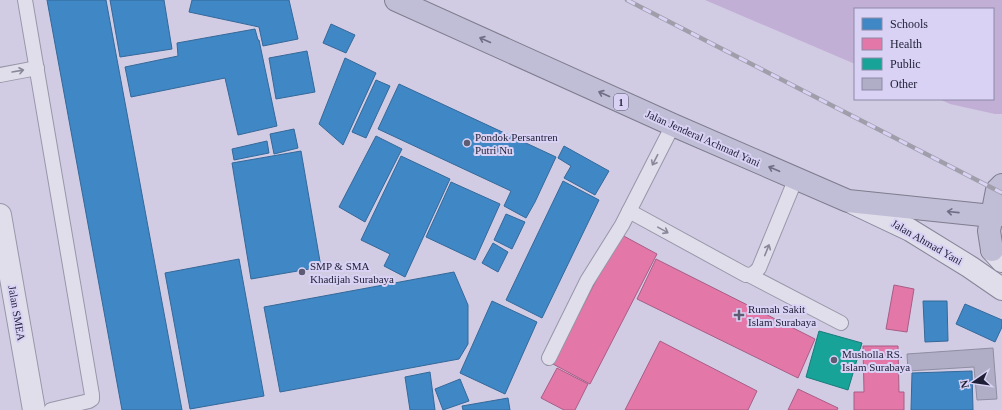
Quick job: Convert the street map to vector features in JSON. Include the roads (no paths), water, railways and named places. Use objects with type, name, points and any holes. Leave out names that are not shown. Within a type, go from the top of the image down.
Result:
[{"type":"highway","name":"Jalan Jenderal Achmad Yani","points":[[396,0],[673,125],[848,201],[997,215]]},
{"type":"highway","points":[[997,256],[989,231],[997,215],[997,190],[1002,185]]},
{"type":"street","name":"Jalan Ahmad Yani","points":[[848,201],[910,230],[970,267],[1002,289]]},
{"type":"street","name":"Jalan SMEA","points":[[0,215],[46,410]]},
{"type":"lane","points":[[25,0],[92,395],[92,400],[89,401],[46,410]]},
{"type":"lane","points":[[0,75],[37,68]]},
{"type":"lane","points":[[549,358],[587,281],[622,225],[673,125]]},
{"type":"lane","points":[[749,275],[756,273],[759,268],[796,178]]},
{"type":"lane","points":[[629,211],[694,247],[841,323]]},
{"type":"railway","points":[[627,0],[1002,193]]},
{"type":"place","name":"Pondok Persantren Putri Nu","points":[[467,143]]},
{"type":"place","name":"SMP & SMA Khadijah Surabaya","points":[[302,272]]},
{"type":"place","name":"Rumah Sakit Islam Surabaya","points":[[739,315]]},
{"type":"place","name":"Musholla RS. Islam Surabaya","points":[[834,360]]}]
